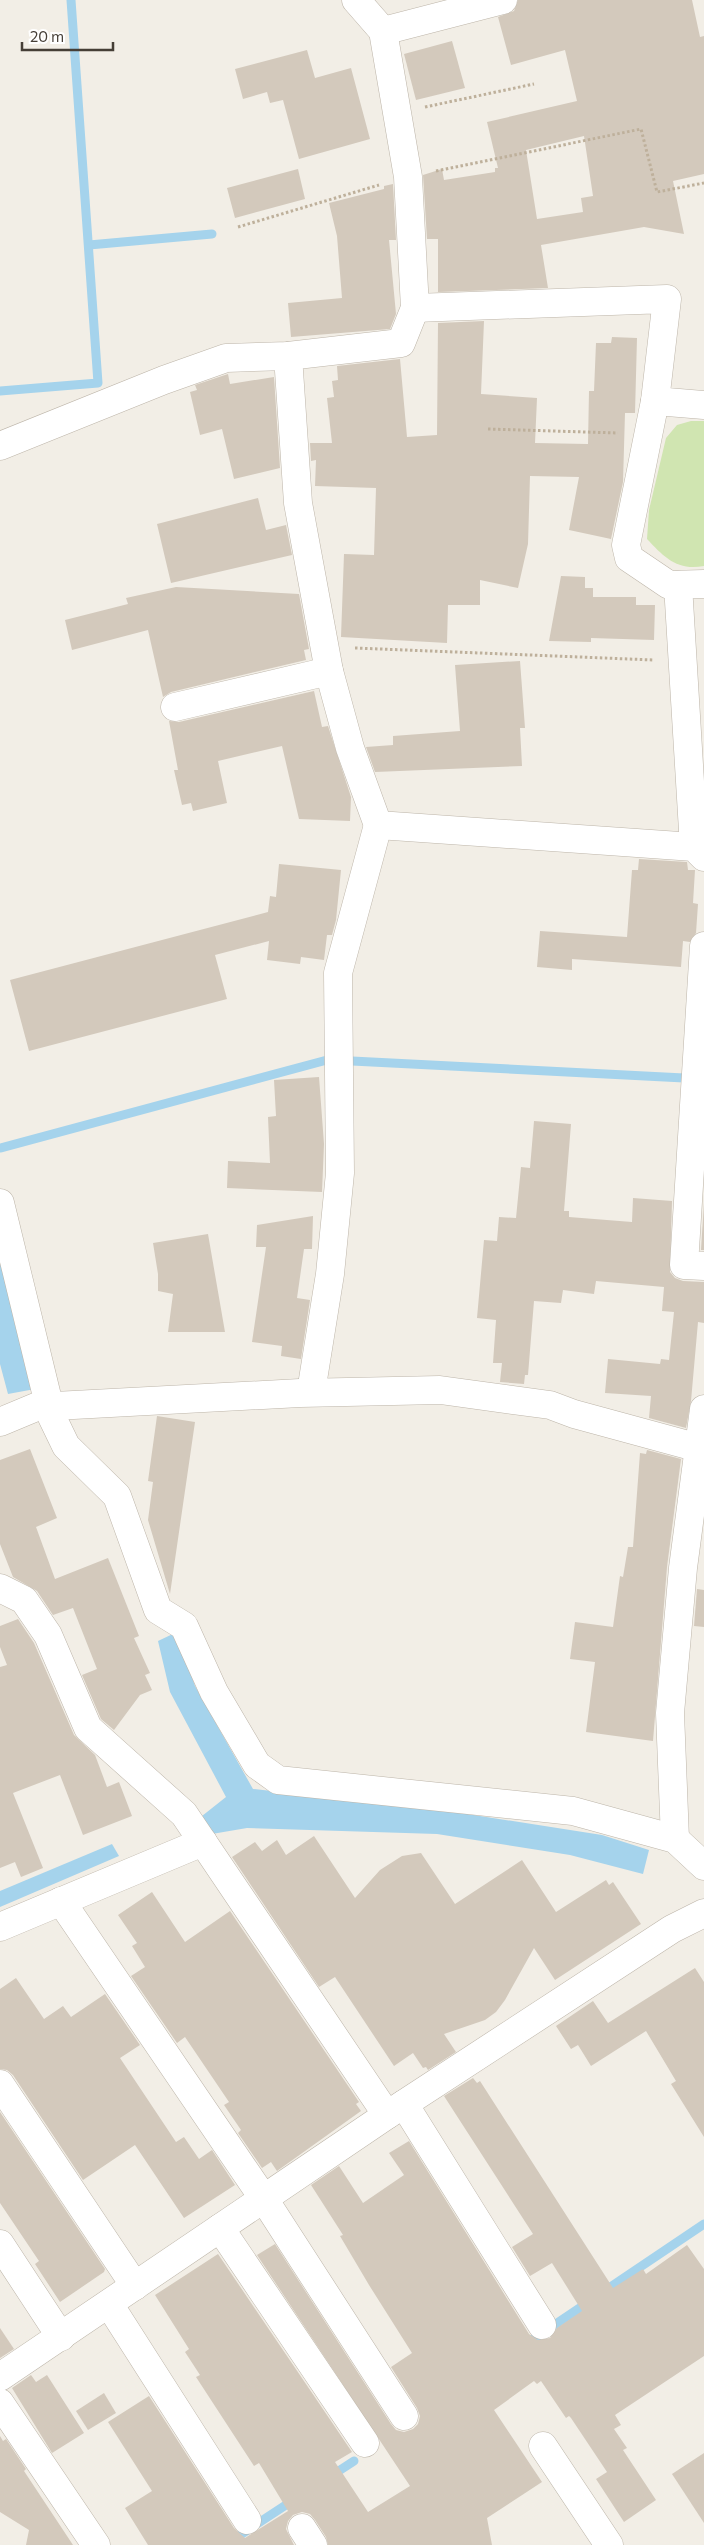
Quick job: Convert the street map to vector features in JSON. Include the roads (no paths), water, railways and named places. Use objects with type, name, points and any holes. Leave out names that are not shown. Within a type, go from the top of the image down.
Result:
[{"type":"street","points":[[0,446],[164,380],[226,358],[288,356],[401,343],[415,308],[408,177],[383,31],[356,0]]},
{"type":"street","points":[[383,31],[503,0]]},
{"type":"street","points":[[378,825],[699,852],[682,661],[691,584],[668,585],[629,558],[626,545],[655,401],[667,299],[415,308]]},
{"type":"street","points":[[288,356],[298,503],[327,659],[350,748],[378,825],[338,973],[340,1173],[330,1274],[311,1392]]},
{"type":"street","points":[[655,401],[704,405]]},
{"type":"street","points":[[175,707],[327,659]]},
{"type":"street","points":[[704,946],[684,1265],[704,1266]]},
{"type":"street","points":[[0,1203],[50,1407],[66,1446],[118,1496],[158,1610],[184,1626],[214,1692],[257,1765],[278,1780],[573,1811],[675,1839],[704,1866]]},
{"type":"street","points":[[0,1422],[36,1408],[311,1392],[440,1390],[550,1405],[574,1414],[699,1448]]},
{"type":"street","points":[[675,1839],[670,1713],[683,1568],[704,1409]]},
{"type":"street","points":[[0,1588],[24,1600],[48,1635],[88,1728],[184,1814],[395,2110],[542,2325]]},
{"type":"street","points":[[0,1927],[203,1842]]},
{"type":"street","points":[[61,1901],[264,2199],[404,2416]]},
{"type":"street","points":[[0,2377],[395,2110],[672,1929],[704,1913]]},
{"type":"street","points":[[0,2084],[135,2286]]},
{"type":"street","points":[[220,2228],[365,2443]]},
{"type":"street","points":[[0,2244],[61,2337]]},
{"type":"street","points":[[109,2304],[247,2520]]},
{"type":"street","points":[[0,2403],[96,2545]]},
{"type":"street","points":[[543,2446],[609,2545]]},
{"type":"water","points":[[0,1239],[35,1389],[8,1394],[0,1364]]},
{"type":"water","points":[[177,1632],[195,1686],[253,1789],[442,1810],[602,1835],[649,1850],[643,1874],[570,1855],[437,1834],[247,1828],[206,1835],[202,1816],[226,1797],[170,1692],[158,1641]]},
{"type":"water","points":[[112,1844],[119,1856],[0,1907],[0,1891]]},
{"type":"waterway","points":[[0,391],[98,383],[71,0]]},
{"type":"waterway","points":[[89,245],[212,234]]},
{"type":"waterway","points":[[1,1148],[327,1060]]},
{"type":"waterway","points":[[352,1061],[684,1078]]},
{"type":"waterway","points":[[603,2292],[704,2224]]},
{"type":"waterway","points":[[526,2344],[590,2301]]},
{"type":"waterway","points":[[331,2476],[354,2461]]},
{"type":"waterway","points":[[225,2545],[295,2499]]}]
